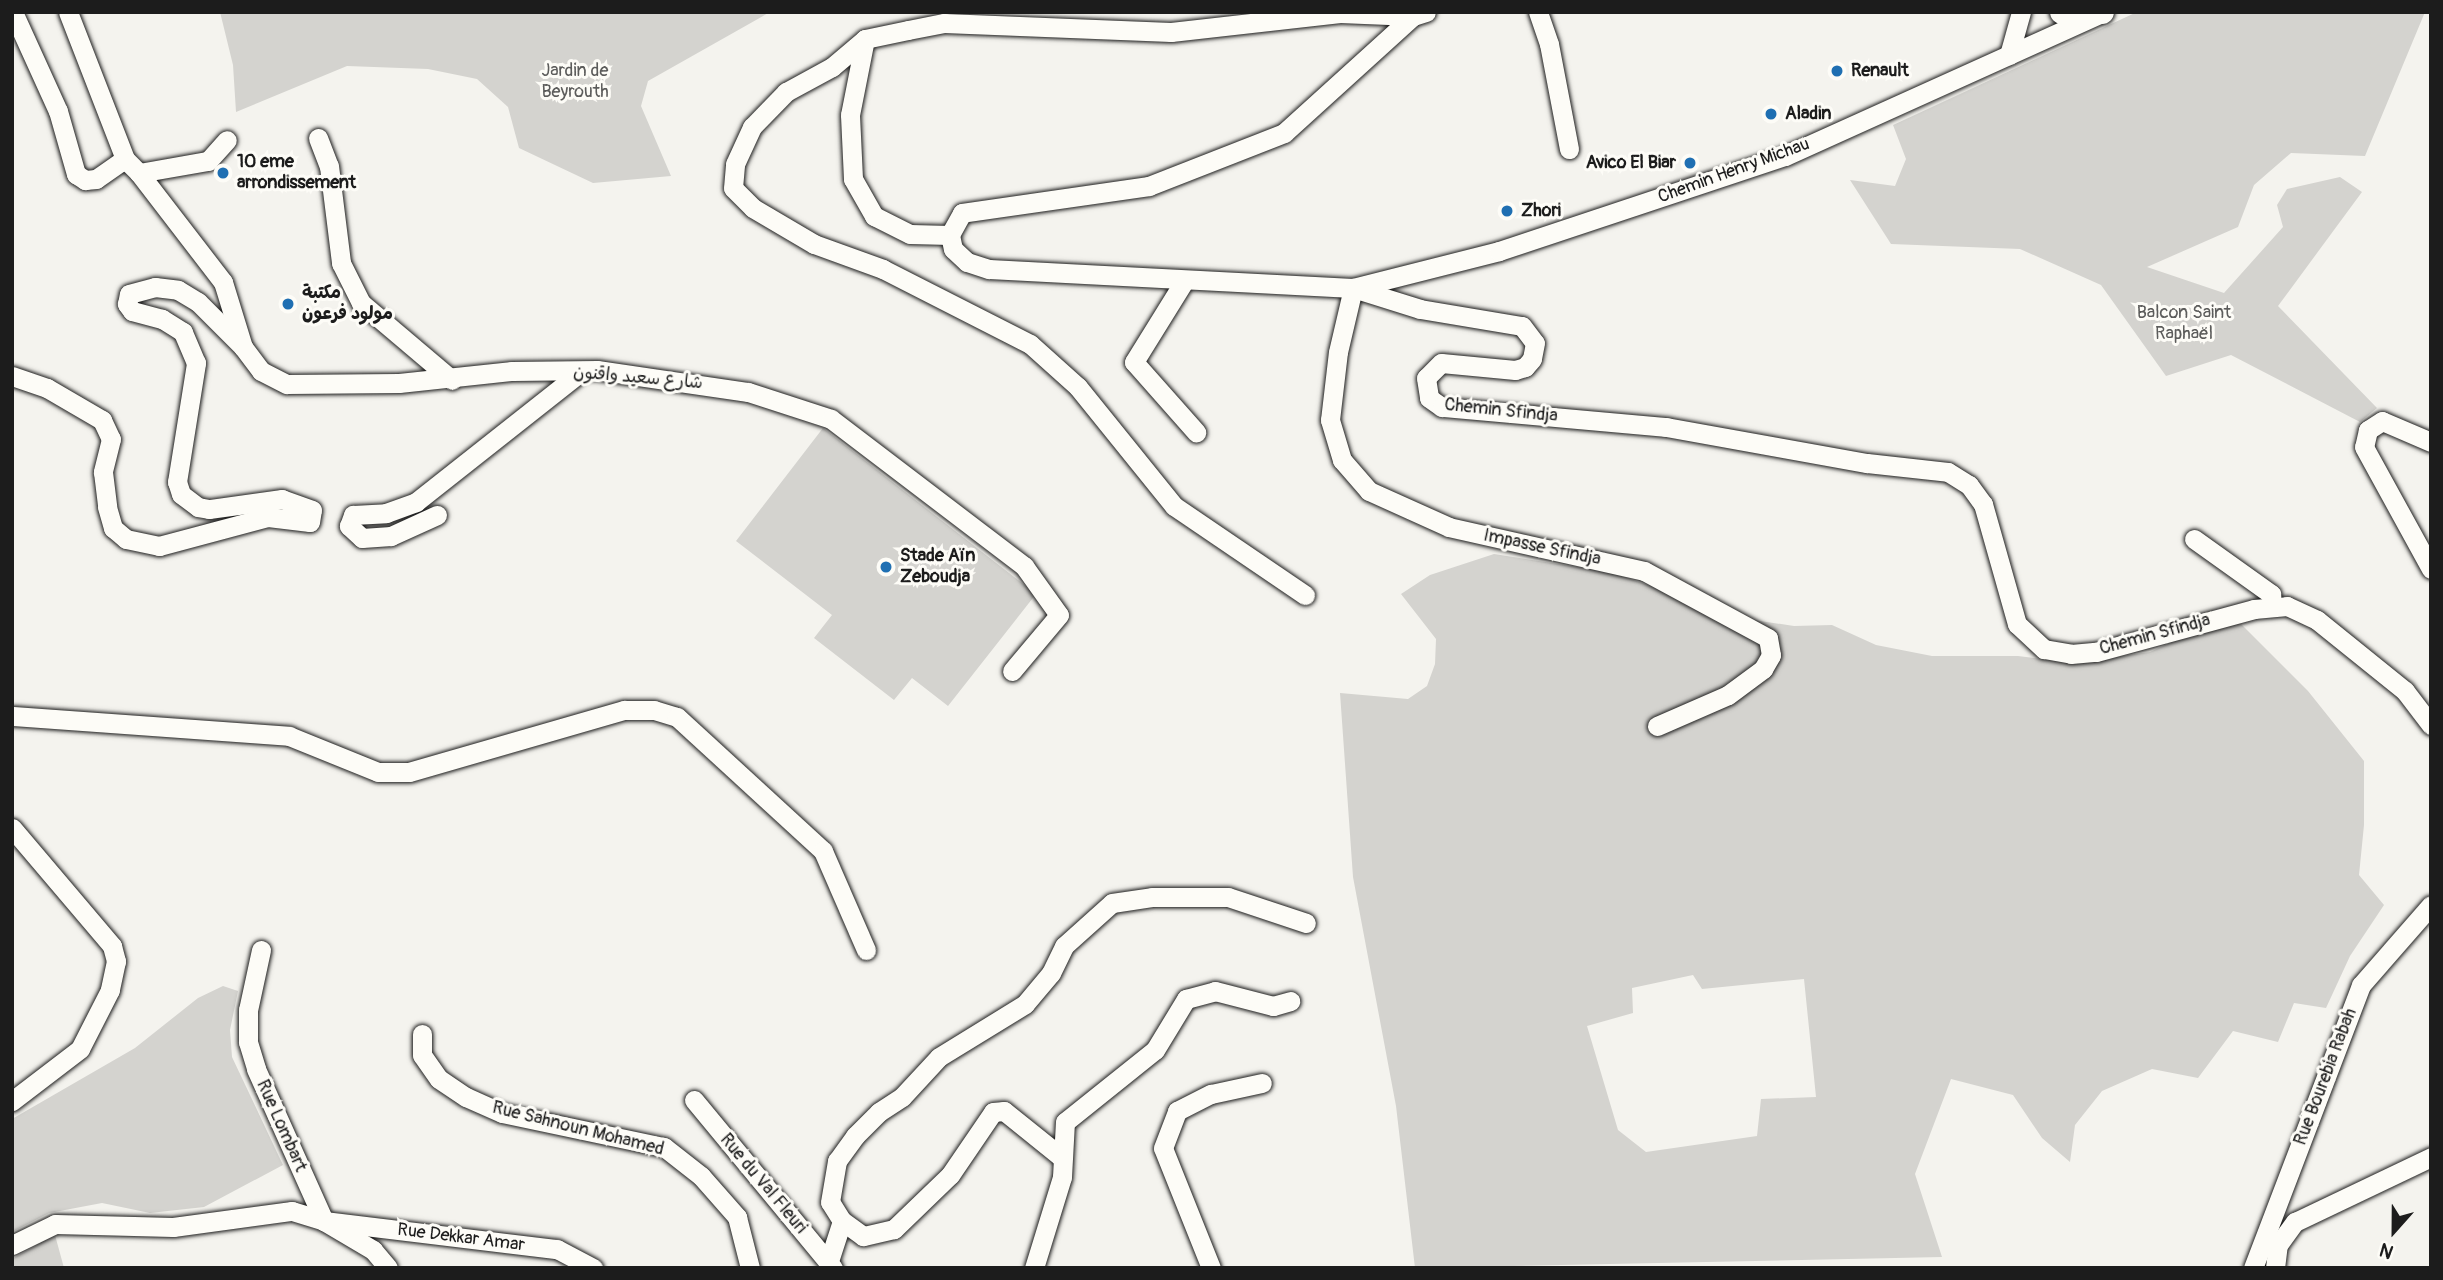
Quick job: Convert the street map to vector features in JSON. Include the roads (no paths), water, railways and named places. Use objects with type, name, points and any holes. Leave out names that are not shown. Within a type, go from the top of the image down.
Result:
[{"type":"main road","points":[[2062,12],[2101,13]]},
{"type":"street","points":[[13,12],[58,111],[76,174],[85,180],[96,179],[132,166],[208,161],[227,140]]},
{"type":"street","name":"شارع سعيد واقنون","points":[[68,12],[132,166],[223,282],[243,347],[261,371],[286,384],[452,380],[512,371],[582,371],[710,384],[831,419],[1024,566],[1059,615],[1012,671]]},
{"type":"street","points":[[1538,12],[1549,44],[1569,149]]},
{"type":"street","points":[[2009,55],[2021,12]]},
{"type":"street","points":[[1305,595],[1174,506],[1078,387],[1030,344],[883,269],[814,244],[753,208],[733,188],[735,164],[752,127],[786,92],[832,67],[865,39],[944,23],[1171,32],[1340,13],[1420,14]]},
{"type":"street","name":"Chemin Henry Michau","points":[[1353,288],[1499,251],[1785,156],[2101,13]]},
{"type":"street","points":[[865,39],[850,115],[853,179],[874,216],[910,234],[950,235],[962,213],[1149,186],[1284,132],[1420,14]]},
{"type":"street","points":[[318,138],[329,166],[341,263],[361,303],[452,380]]},
{"type":"street","name":"Chemin Sfindja","points":[[950,235],[953,249],[967,262],[989,269],[1183,283],[1353,288],[1420,309],[1522,326],[1531,333],[1535,354],[1520,369],[1446,362],[1431,369],[1425,383],[1427,394],[1442,407],[1666,427],[1867,463],[1936,470],[1959,477],[1983,504],[2017,624],[2044,649],[2071,654],[2096,652],[2272,606],[2287,606],[2317,620],[2405,691],[2431,725]]},
{"type":"street","points":[[1183,283],[1134,362],[1196,432]]},
{"type":"street","points":[[12,376],[47,388],[102,420],[111,439],[103,472],[107,507],[113,528],[126,539],[159,546],[268,517],[310,522],[312,510],[282,499],[209,509],[198,507],[181,494],[177,482],[196,363],[183,332],[162,319],[132,311],[127,304],[130,294],[155,287],[178,290],[198,302],[243,347]]},
{"type":"street","name":"Impasse Sfindja","points":[[1353,288],[1338,352],[1330,420],[1342,460],[1369,491],[1449,527],[1644,571],[1768,638],[1771,655],[1763,669],[1728,695],[1657,726]]},
{"type":"street","points":[[437,515],[391,536],[362,538],[349,526],[353,515],[386,513],[416,502],[541,407],[582,371]]},
{"type":"street","points":[[2431,442],[2391,422],[2374,424],[2366,434],[2365,454],[2431,569]]},
{"type":"street","points":[[2194,540],[2271,594],[2272,606]]},
{"type":"street","points":[[12,716],[289,736],[378,772],[409,772],[624,710],[654,710],[677,717],[824,851],[866,950]]},
{"type":"street","points":[[12,828],[112,946],[116,961],[110,990],[80,1049],[12,1101]]},
{"type":"street","points":[[1060,1157],[1004,1111],[993,1112],[950,1175],[894,1229],[863,1236],[842,1221],[830,1202],[830,1185],[837,1161],[855,1136],[902,1097],[939,1057],[1025,1004],[1051,973],[1064,946],[1112,903],[1152,897],[1228,897],[1306,923]]},
{"type":"street","name":"Rue Bourebia Rabah","points":[[2253,1268],[2277,1230],[2361,985],[2431,905]]},
{"type":"street","name":"Rue Lombart","points":[[261,950],[248,1010],[248,1042],[324,1221]]},
{"type":"street","points":[[1034,1268],[1062,1177],[1060,1157],[1065,1122],[1155,1050],[1186,999],[1215,991],[1273,1006],[1290,1001]]},
{"type":"street","name":"Rue Sahnoun Mohamed","points":[[422,1034],[422,1055],[433,1071],[466,1097],[502,1113],[663,1147],[701,1176],[737,1217],[750,1268]]},
{"type":"street","points":[[1210,1268],[1163,1148],[1177,1111],[1211,1094],[1262,1083]]},
{"type":"street","name":"Rue du Val Fleuri","points":[[694,1100],[831,1265]]},
{"type":"street","points":[[2275,1268],[2277,1230],[2431,1157]]},
{"type":"street","points":[[12,1245],[55,1224],[173,1227],[292,1211],[324,1221],[373,1251],[388,1268]]},
{"type":"street","name":"Rue Dekkar Amar","points":[[324,1221],[557,1249],[593,1268]]},
{"type":"street","points":[[831,1265],[842,1221]]},
{"type":"place","name":"Renault","points":[[1837,71]]},
{"type":"place","name":"Aladin","points":[[1771,114]]},
{"type":"place","name":"Avico El Biar","points":[[1690,163]]},
{"type":"place","name":"10 eme arrondissement","points":[[223,173]]},
{"type":"place","name":"Zhori","points":[[1507,211]]},
{"type":"place","name":"مكتبة مولود فرعون","points":[[288,304]]},
{"type":"place","name":"Stade Aïn Zeboudja","points":[[886,567]]},
{"type":"park label","name":"Jardin de Beyrouth","points":[[575,82]]},
{"type":"park label","name":"Balcon Saint Raphaël","points":[[2184,324]]}]
